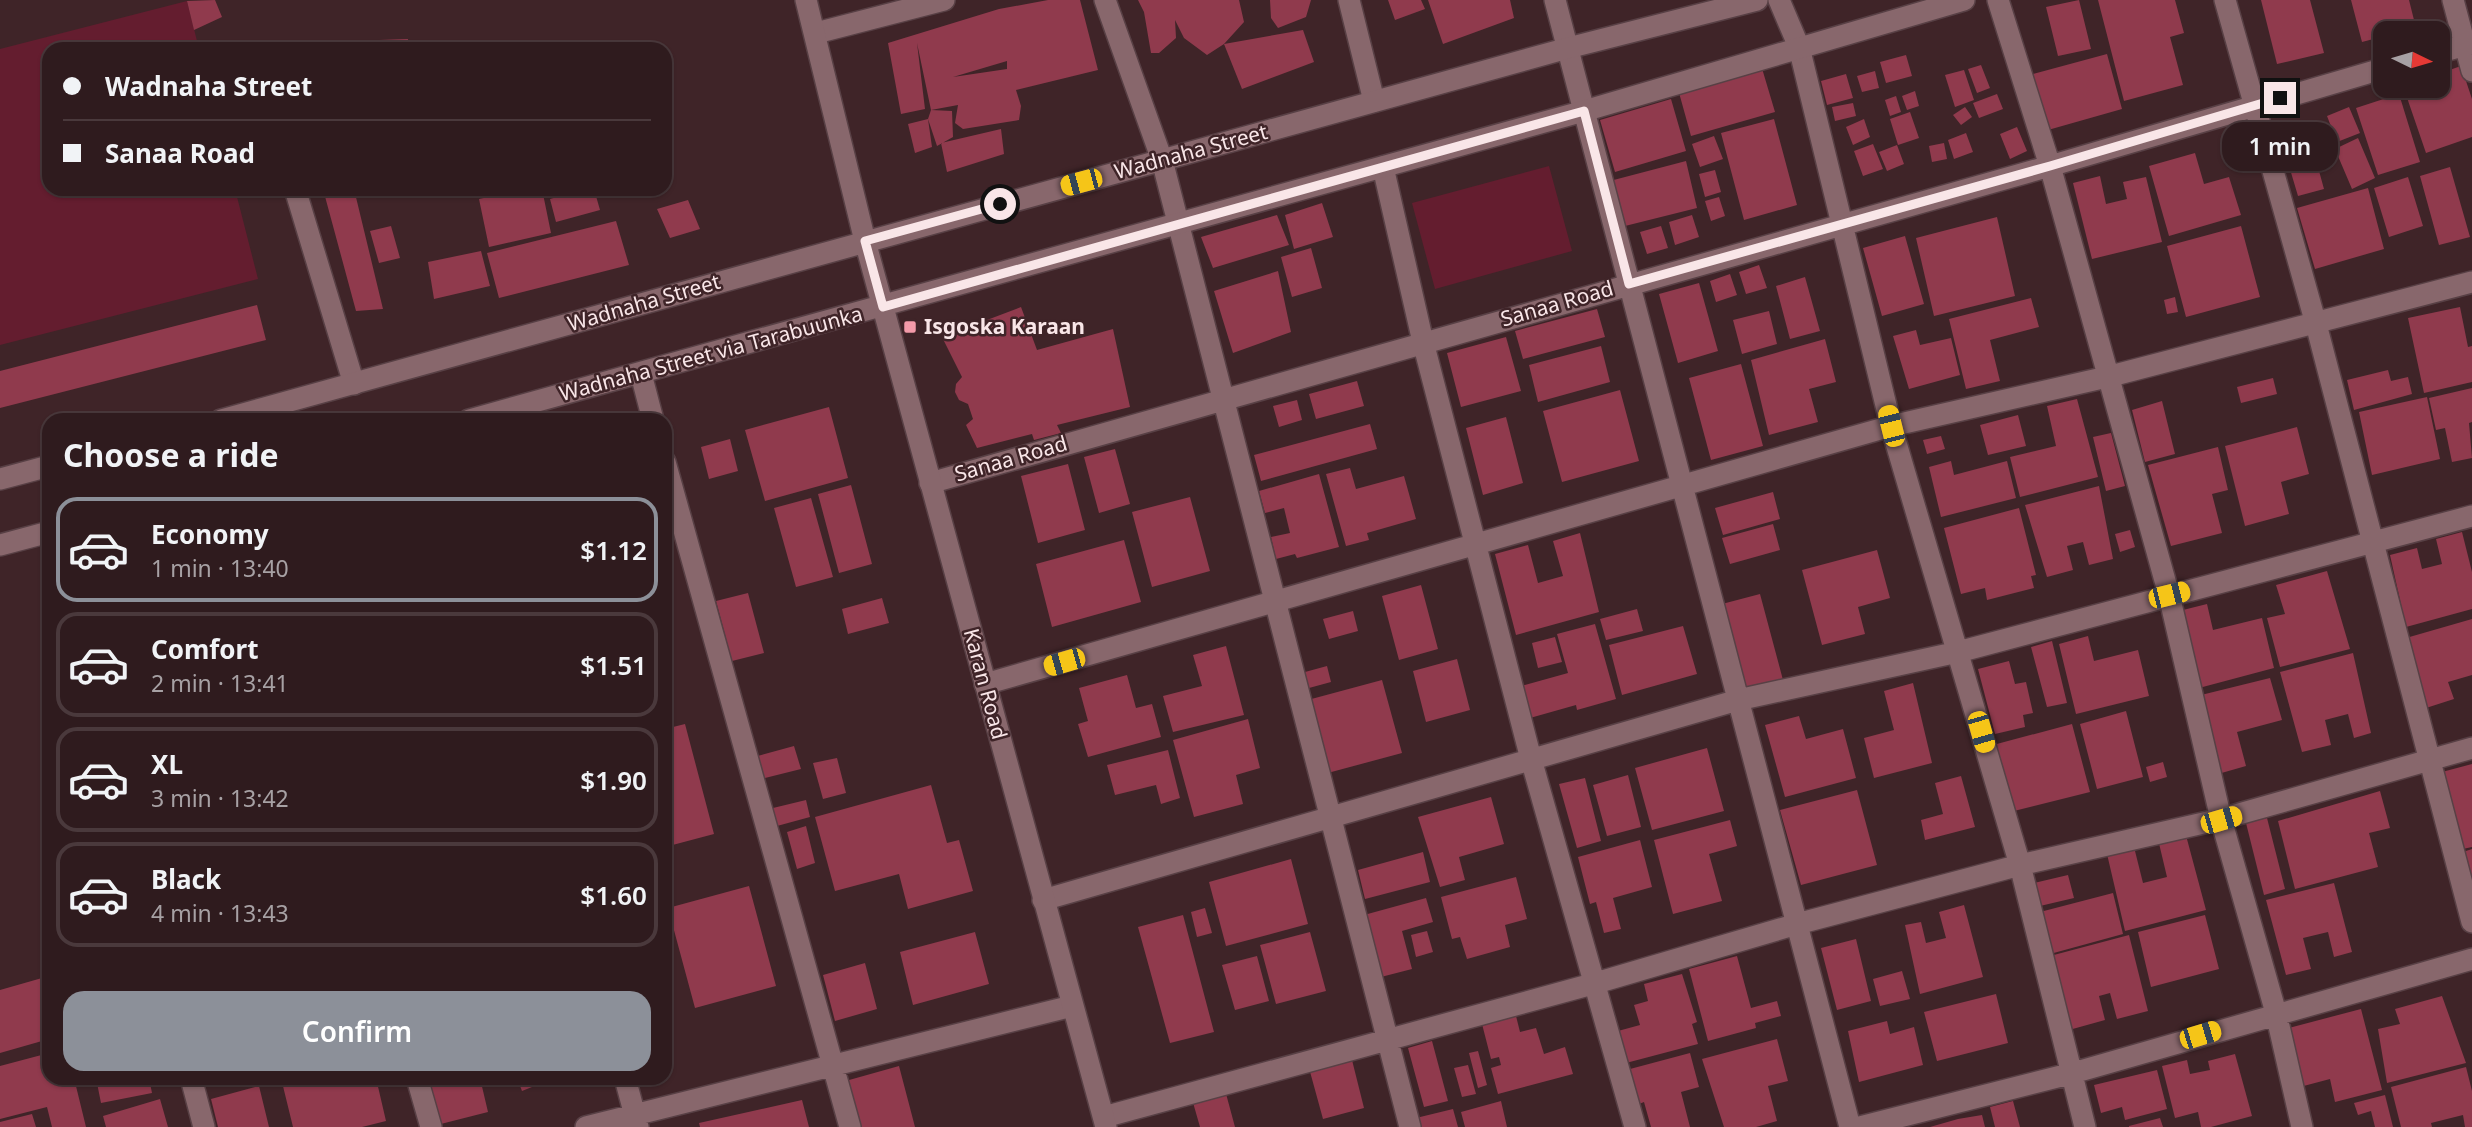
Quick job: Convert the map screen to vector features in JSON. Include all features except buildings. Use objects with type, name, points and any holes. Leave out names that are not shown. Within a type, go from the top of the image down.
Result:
[{"type":"street","name":"Karan Road","points":[[806,0],[865,241],[1105,1122]]},
{"type":"street","points":[[816,33],[944,0]]},
{"type":"street","points":[[1105,0],[1162,160],[1410,1127]]},
{"type":"street","points":[[1349,0],[1374,101]]},
{"type":"street","points":[[1555,0],[1850,1127]]},
{"type":"street","name":"Wadnaha Street","points":[[247,413],[1374,101],[1757,0]]},
{"type":"street","points":[[1780,0],[1799,47],[1891,426],[2020,865],[2085,1127]]},
{"type":"street","name":"Wadnaha Street via Tarabuunka","points":[[495,413],[1584,111],[1964,0]]},
{"type":"street","points":[[1998,0],[2050,166],[2169,595],[2221,820],[2276,1013],[2302,1127]]},
{"type":"street","points":[[2225,0],[2316,324],[2371,545],[2472,922]]},
{"type":"street","points":[[2453,0],[2469,44],[2472,71]]},
{"type":"street","points":[[2450,50],[2469,44]]},
{"type":"street","name":"Sanaa Road","points":[[930,483],[2050,166],[2373,71]]},
{"type":"street","points":[[1383,167],[1423,342],[1531,759],[1635,1127]]},
{"type":"street","points":[[297,196],[354,384]]},
{"type":"street","points":[[985,684],[1891,426],[2107,377],[2472,282]]},
{"type":"street","points":[[640,374],[651,413]]},
{"type":"street","points":[[0,479],[42,468]]},
{"type":"street","points":[[672,487],[850,1127]]},
{"type":"street","points":[[1043,900],[1738,699],[1958,652],[2169,595],[2371,545],[2472,516]]},
{"type":"street","points":[[0,545],[42,539]]},
{"type":"street","points":[[1105,1122],[1596,983],[1797,923],[2020,865],[2221,820],[2472,748]]},
{"type":"street","points":[[1860,1127],[2073,1073],[2472,959]]},
{"type":"street","points":[[586,1127],[636,1121],[833,1065],[1072,1006]]},
{"type":"street","points":[[193,1085],[204,1127]]},
{"type":"street","points":[[419,1085],[431,1127]]},
{"type":"street","points":[[627,1085],[636,1121]]},
{"type":"shaded area","points":[[187,1],[197,42],[42,42],[42,196],[237,196],[258,279],[0,345],[0,49]]},
{"type":"shaded area","points":[[1549,166],[1572,251],[1435,289],[1412,203]]},
{"type":"place","name":"Isgoska Karaan","points":[[910,327]]},
{"type":"route","points":[[1000,204],[865,241],[883,307],[1584,111],[1629,284],[2050,166],[2280,98]]}]
